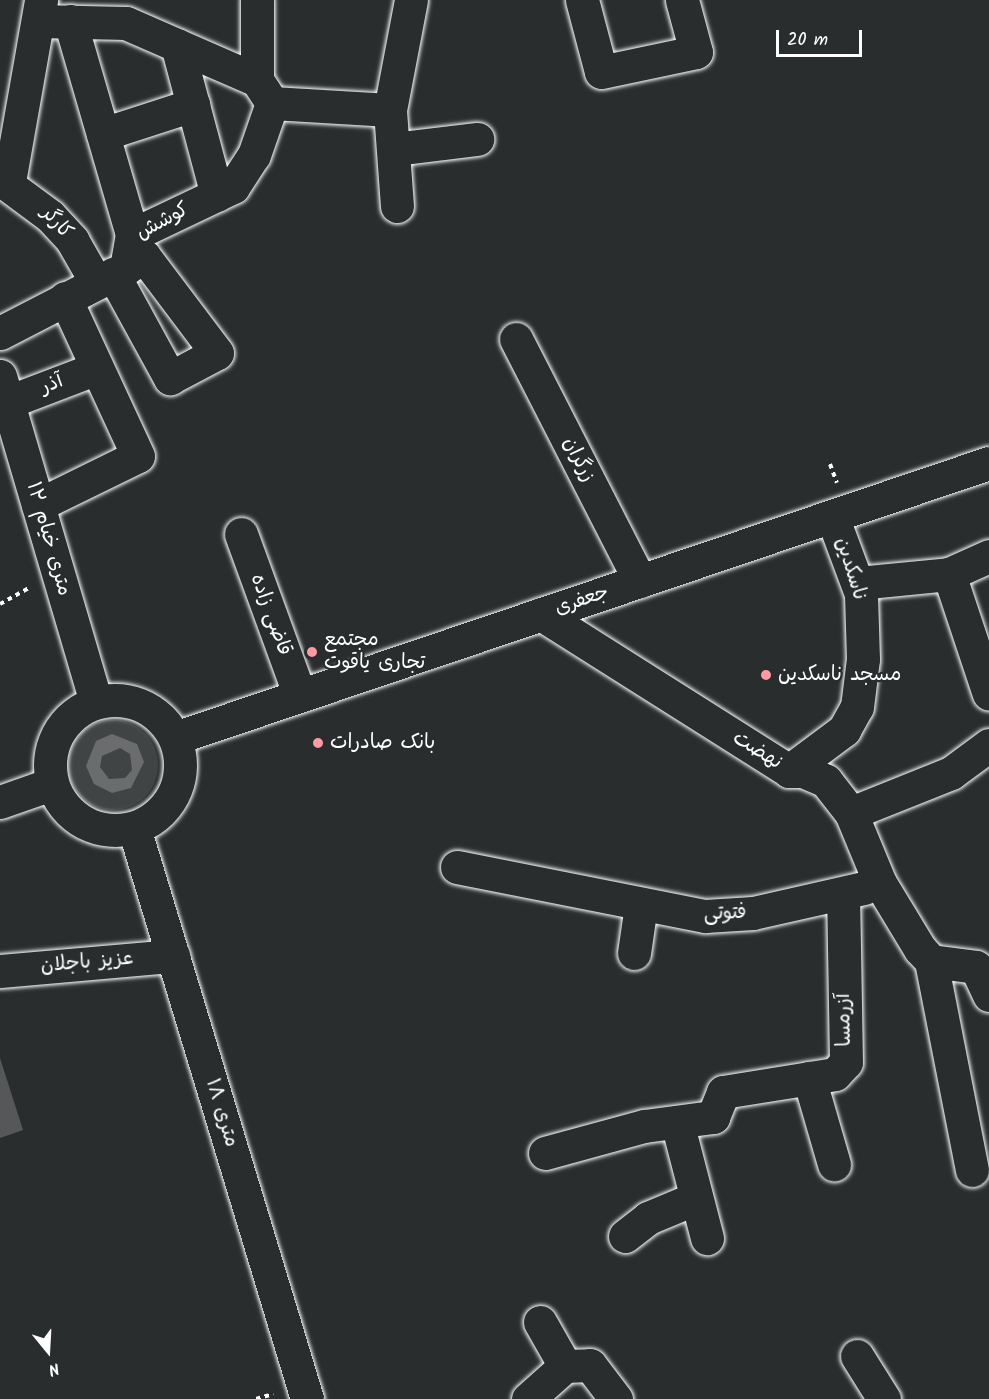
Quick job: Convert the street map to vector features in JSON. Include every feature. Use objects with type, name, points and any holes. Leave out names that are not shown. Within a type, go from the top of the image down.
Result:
[{"type":"street","name":"کوشش","points":[[0,333],[65,298],[122,263],[217,195],[233,188],[254,155],[265,92],[257,0]]},
{"type":"street","points":[[397,206],[390,110],[411,0]]},
{"type":"street","points":[[582,0],[601,72],[696,52],[682,0]]},
{"type":"street","points":[[4,181],[39,10],[70,21],[126,23],[177,45],[265,92],[390,110]]},
{"type":"street","points":[[70,21],[103,134],[122,263]]},
{"type":"street","points":[[177,45],[217,195]]},
{"type":"street","points":[[103,134],[193,105]]},
{"type":"street","points":[[394,149],[477,139]]},
{"type":"street","name":"کارگر","points":[[4,181],[35,201],[72,240],[122,263]]},
{"type":"street","points":[[38,505],[138,456],[65,298]]},
{"type":"street","name":"زرگران","points":[[516,339],[640,581]]},
{"type":"street","name":"آذر","points":[[4,389],[97,368]]},
{"type":"street","name":"۱۲ متری خیام","points":[[4,389],[96,702]]},
{"type":"street","name":"جعفری","points":[[175,738],[989,463]]},
{"type":"street","name":"ناسکدین","points":[[789,771],[844,730],[858,707],[863,659],[858,583],[832,516]]},
{"type":"street","name":"قاضی زاده","points":[[241,534],[300,696]]},
{"type":"street","points":[[858,583],[949,574],[989,556]]},
{"type":"street","points":[[949,574],[982,653],[989,694]]},
{"type":"street","name":"نهضت","points":[[541,614],[789,771],[803,771],[826,781],[851,813],[880,884],[931,961]]},
{"type":"street","points":[[96,702],[132,702],[150,710],[175,738],[180,765],[175,792],[165,808],[134,828],[93,828],[60,803],[51,784],[50,754],[61,726],[96,702]]},
{"type":"street","points":[[851,813],[951,773],[989,745]]},
{"type":"street","points":[[0,802],[51,784]]},
{"type":"street","name":"۱۸ متری","points":[[134,828],[307,1399]]},
{"type":"street","name":"فتوتی","points":[[457,867],[705,916],[753,913],[880,884]]},
{"type":"street","name":"آزرمسا","points":[[676,1122],[713,1117],[723,1092],[834,1074],[846,1062],[843,894]]},
{"type":"street","points":[[634,953],[641,905]]},
{"type":"street","name":"عزیز باجلان","points":[[0,971],[173,956]]},
{"type":"street","points":[[972,1170],[931,961],[985,972]]},
{"type":"street","points":[[809,1078],[834,1164]]},
{"type":"street","points":[[545,1153],[676,1122],[706,1238]]},
{"type":"street","points":[[625,1236],[648,1218],[696,1198]]},
{"type":"street","points":[[540,1322],[565,1366]]},
{"type":"street","points":[[857,1356],[884,1399]]},
{"type":"street","points":[[528,1399],[565,1366],[590,1365],[616,1399]]},
{"type":"shaded area","points":[[113,720],[130,723],[145,733],[155,748],[158,765],[155,782],[145,797],[130,807],[113,810],[96,807],[81,797],[71,782],[68,765],[71,748],[81,733],[96,723]]},
{"type":"shaded area","points":[[112,734],[137,744],[144,762],[131,788],[112,793],[94,784],[86,766],[96,741]],"holes":[[[120,748],[130,754],[132,770],[125,778],[109,779],[100,767],[102,756]]]},
{"type":"building","points":[[0,1058],[23,1130],[0,1138]]},
{"type":"place","name":"مجتمع تجاری یاقوت","points":[[312,652]]},
{"type":"place","name":"مسجد ناسکدین","points":[[766,675]]},
{"type":"place","name":"بانک صادرات","points":[[318,743]]}]
